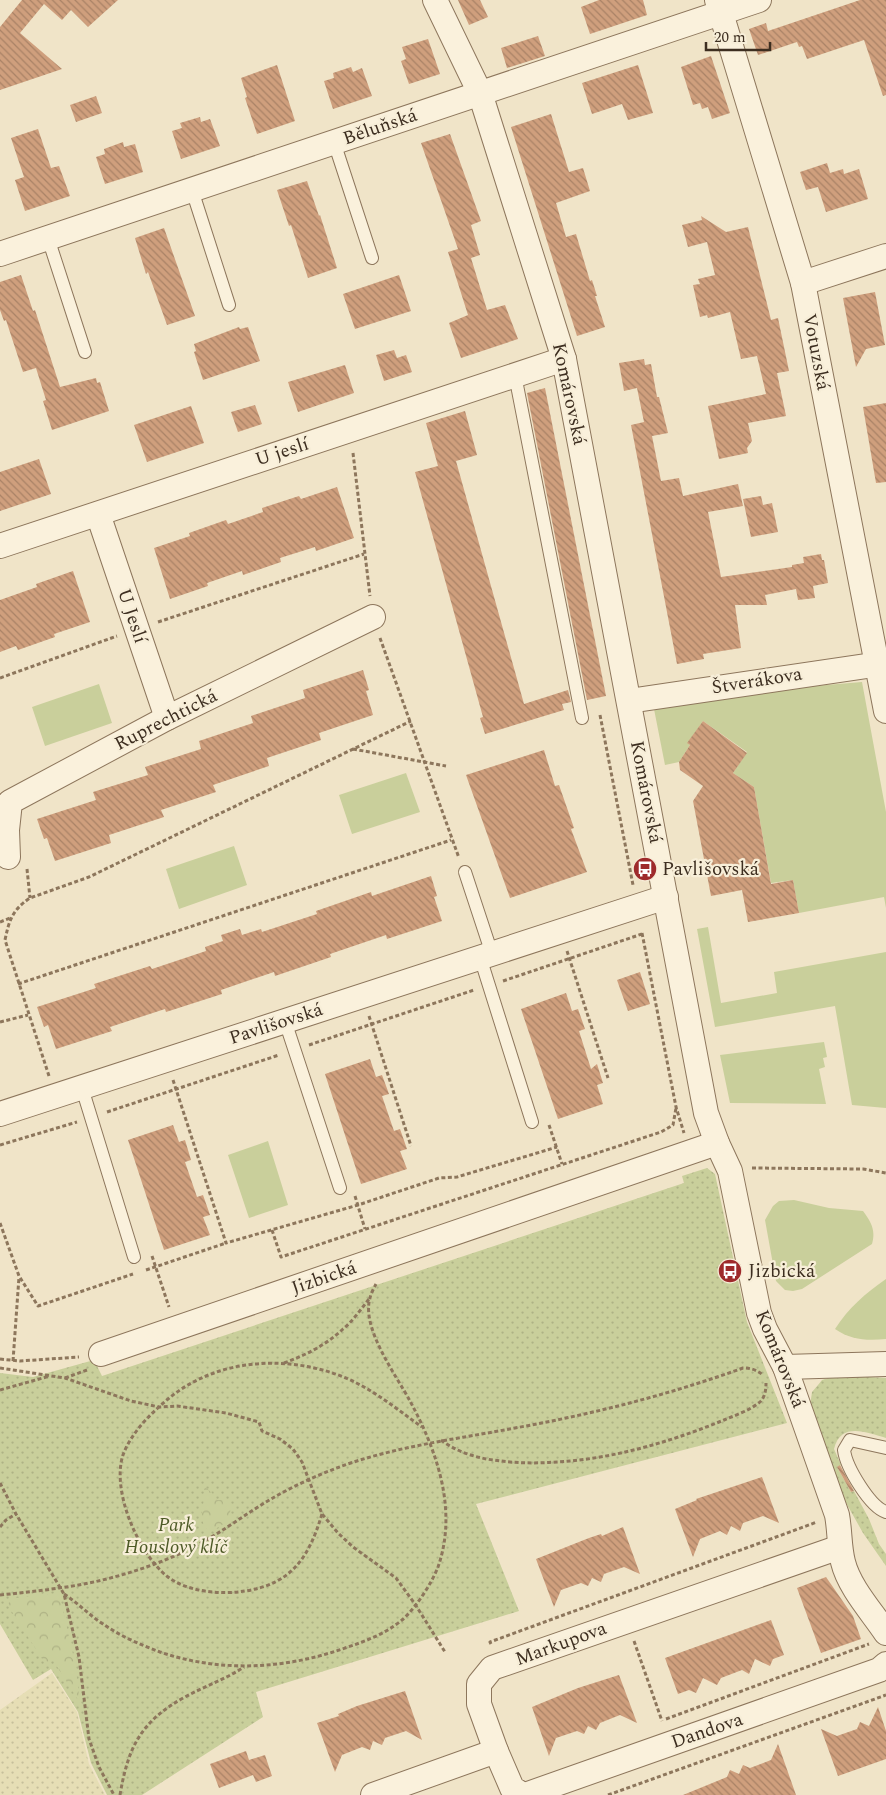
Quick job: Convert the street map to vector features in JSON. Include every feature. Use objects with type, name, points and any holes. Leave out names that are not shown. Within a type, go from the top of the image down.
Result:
[{"type":"street","name":"Komárovská","points":[[435,0],[480,93],[564,359],[706,1113],[730,1171],[760,1313],[765,1329],[785,1367],[836,1515],[840,1532],[843,1563],[848,1578],[881,1637]]},
{"type":"street","name":"Běluňská","points":[[0,254],[480,93],[720,6],[760,0]]},
{"type":"street","name":"Votuzská","points":[[720,6],[803,283],[882,663],[886,711]]},
{"type":"street","points":[[803,283],[886,256]]},
{"type":"street","name":"U jeslí","points":[[0,546],[564,359]]},
{"type":"street","name":"U Jeslí","points":[[98,514],[167,718]]},
{"type":"street","name":"Ruprechtická","points":[[8,857],[7,830],[10,802],[167,718],[373,617]]},
{"type":"street","name":"Štverákova","points":[[629,701],[882,663]]},
{"type":"street","name":"Pavlišovská","points":[[0,1114],[666,897]]},
{"type":"street","name":"Jizbická","points":[[96,1361],[374,1260],[717,1143]]},
{"type":"street","points":[[785,1367],[886,1364]]},
{"type":"street","name":"Markupova","points":[[496,1751],[479,1704],[479,1684],[492,1668],[840,1547]]},
{"type":"street","name":"Dandova","points":[[496,1751],[512,1788],[524,1795],[879,1670],[886,1664]]},
{"type":"street","points":[[373,1795],[496,1751]]},
{"type":"lane","points":[[334,142],[372,258]]},
{"type":"lane","points":[[192,190],[229,305]]},
{"type":"lane","points":[[48,238],[85,352]]},
{"type":"lane","points":[[515,375],[582,718]]},
{"type":"lane","points":[[465,872],[532,1122]]},
{"type":"lane","points":[[285,1021],[340,1188]]},
{"type":"lane","points":[[82,1088],[134,1256]]},
{"type":"lane","points":[[886,1448],[850,1440],[844,1450],[847,1464],[876,1508],[886,1512]]},
{"type":"path","points":[[351,430],[364,554],[373,617],[465,872]]},
{"type":"path","points":[[0,678],[136,629],[364,554]]},
{"type":"path","points":[[600,712],[676,1107],[689,1152]]},
{"type":"path","points":[[56,1096],[5,940],[10,918],[21,904],[30,898],[89,878],[410,721]]},
{"type":"path","points":[[353,749],[446,766]]},
{"type":"path","points":[[18,984],[452,840]]},
{"type":"path","points":[[0,922],[10,918]]},
{"type":"path","points":[[560,932],[608,1078]]},
{"type":"path","points":[[362,996],[411,1146]]},
{"type":"path","points":[[0,1022],[28,1015]]},
{"type":"path","points":[[166,1060],[226,1243]]},
{"type":"path","points":[[272,1230],[281,1256],[661,1132],[673,1125],[676,1107]]},
{"type":"path","points":[[0,1145],[91,1118]]},
{"type":"path","points":[[0,1223],[18,1276],[38,1306],[226,1243],[358,1205],[439,1178],[457,1177],[557,1147]]},
{"type":"path","points":[[730,1171],[744,1168],[863,1169],[886,1172]]},
{"type":"path","points":[[284,1363],[306,1355],[324,1345],[344,1329],[369,1299],[380,1277],[374,1260]]},
{"type":"path","points":[[13,1361],[18,1276]]},
{"type":"path","points":[[0,1483],[16,1514],[64,1594],[103,1624],[128,1639],[154,1649],[205,1663],[245,1667],[284,1664],[330,1654],[367,1641],[390,1629],[404,1618],[428,1586],[437,1568],[444,1545],[446,1521],[446,1499],[442,1480],[429,1442],[424,1429],[375,1338],[369,1312],[369,1299]]},
{"type":"path","points":[[0,1359],[13,1361],[65,1360]]},
{"type":"path","points":[[64,1378],[96,1361]]},
{"type":"path","points":[[322,1514],[308,1552],[280,1580],[260,1589],[237,1592],[210,1592],[187,1587],[169,1578],[155,1564],[130,1521],[122,1494],[120,1472],[123,1455],[142,1424],[178,1391],[203,1377],[228,1368],[254,1364],[284,1363],[313,1368],[346,1378],[370,1391],[424,1429]]},
{"type":"path","points":[[0,1368],[64,1378],[159,1407],[177,1406],[226,1413],[259,1422],[262,1431],[280,1439],[293,1448],[302,1462],[322,1514],[353,1547],[396,1578],[446,1652]]},
{"type":"path","points":[[0,1595],[60,1588],[136,1571],[155,1564],[201,1543],[272,1499],[309,1480],[342,1466],[373,1456],[429,1442],[441,1440],[515,1428],[616,1407],[679,1391],[743,1368],[758,1371],[764,1376],[766,1384],[763,1399],[740,1413],[668,1441],[606,1456],[569,1461],[503,1462],[468,1455],[449,1447],[441,1440]]},
{"type":"path","points":[[0,1390],[51,1376]]},
{"type":"path","points":[[0,1527],[6,1520],[16,1514]]},
{"type":"path","points":[[498,1666],[490,1642],[836,1515]]},
{"type":"path","points":[[64,1594],[79,1657],[89,1739],[99,1767],[114,1795]]},
{"type":"path","points":[[616,1596],[662,1721]]},
{"type":"path","points":[[657,1722],[881,1637]]},
{"type":"path","points":[[120,1795],[129,1754],[135,1740],[150,1724],[185,1697],[245,1667]]},
{"type":"path","points":[[608,1795],[886,1695]]},
{"type":"shaded area","points":[[52,1673],[77,1712],[89,1764],[105,1795],[0,1795],[0,1710]]},
{"type":"green space","points":[[862,682],[886,812],[886,908],[884,897],[799,913],[793,880],[771,883],[754,787],[733,773],[747,752],[703,721],[688,743],[690,745],[679,762],[665,765],[654,709],[814,686]]},
{"type":"green space","points":[[99,684],[112,723],[45,746],[32,707]]},
{"type":"green space","points":[[406,773],[420,812],[352,834],[339,795]]},
{"type":"green space","points":[[234,846],[247,885],[179,909],[166,869]]},
{"type":"green space","points":[[708,927],[721,1003],[777,993],[774,972],[886,952],[886,1108],[852,1105],[835,1006],[715,1027],[697,929]]},
{"type":"green space","points":[[824,1042],[827,1057],[823,1058],[825,1067],[819,1069],[826,1104],[730,1103],[720,1055]]},
{"type":"green space","points":[[268,1141],[288,1205],[249,1218],[228,1155]]},
{"type":"green space","name":"Park Houslový klíč","points":[[707,1168],[715,1174],[747,1322],[787,1423],[476,1504],[519,1611],[256,1692],[263,1717],[142,1795],[107,1795],[91,1763],[78,1712],[51,1669],[33,1680],[0,1624],[0,1373],[33,1377],[94,1360],[102,1376],[684,1183],[682,1176]]},
{"type":"green space","points":[[794,1200],[829,1208],[863,1211],[870,1223],[873,1234],[872,1244],[802,1289],[793,1291],[785,1290],[776,1281],[765,1220],[773,1206],[779,1201]]},
{"type":"green space","points":[[886,1279],[886,1339],[859,1339],[835,1329],[858,1301]]},
{"type":"green space","points":[[837,1375],[886,1378],[886,1438],[863,1432],[849,1432],[837,1440],[834,1449],[841,1465],[837,1467],[851,1492],[854,1491],[869,1519],[879,1544],[886,1554],[886,1566],[863,1533],[831,1476],[810,1406],[812,1392],[822,1380]]},
{"type":"green space","points":[[205,1487],[217,1500],[229,1500],[231,1505],[230,1520],[212,1531],[204,1526],[202,1519]]},
{"type":"green space","points":[[59,1593],[75,1663],[80,1703],[53,1660],[46,1665],[7,1604],[16,1598]]},
{"type":"building","points":[[22,0],[118,0],[88,27],[71,10],[62,20],[44,4],[20,33],[62,69],[0,90],[0,27]]},
{"type":"building","points":[[458,0],[480,0],[488,17],[469,25]]},
{"type":"building","points":[[599,0],[643,0],[647,15],[590,34],[581,7]]},
{"type":"building","points":[[860,0],[886,0],[886,95],[883,96],[864,40],[807,59],[802,46],[799,47],[797,42],[758,55],[749,29],[766,23],[768,31]]},
{"type":"building","points":[[538,36],[545,56],[507,68],[501,48]]},
{"type":"building","points":[[428,39],[440,74],[409,84],[401,61],[406,59],[402,47]]},
{"type":"building","points":[[711,56],[730,113],[712,119],[708,107],[702,109],[700,103],[693,105],[681,67]]},
{"type":"building","points":[[277,65],[295,121],[257,134],[245,98],[247,97],[241,78]]},
{"type":"building","points":[[638,65],[653,113],[628,120],[622,104],[592,114],[582,83]]},
{"type":"building","points":[[351,67],[353,72],[362,68],[372,96],[333,109],[324,81],[334,78],[333,73]]},
{"type":"building","points":[[96,96],[102,113],[76,122],[70,105]]},
{"type":"building","points":[[551,114],[569,172],[583,168],[590,191],[556,203],[566,237],[576,234],[590,281],[592,280],[597,296],[595,296],[605,327],[577,336],[511,127]]},
{"type":"building","points":[[200,117],[201,122],[210,119],[220,146],[181,159],[172,131],[182,128],[180,123]]},
{"type":"building","points":[[38,129],[51,168],[59,166],[70,196],[25,211],[15,180],[24,177],[11,138]]},
{"type":"building","points":[[450,134],[481,221],[471,225],[480,255],[471,258],[487,310],[505,305],[518,339],[461,358],[449,323],[468,315],[448,252],[458,249],[421,143]]},
{"type":"building","points":[[123,142],[124,147],[135,144],[143,172],[105,184],[96,157],[105,154],[104,149]]},
{"type":"building","points":[[827,163],[830,173],[843,169],[844,174],[859,169],[868,199],[826,212],[818,187],[806,190],[800,172]]},
{"type":"building","points":[[307,181],[337,268],[308,278],[291,225],[289,226],[277,190]]},
{"type":"building","points":[[701,216],[726,232],[748,227],[771,320],[778,318],[789,371],[777,373],[786,416],[748,423],[752,441],[747,448],[748,453],[719,459],[708,406],[766,394],[757,356],[741,359],[730,312],[708,318],[707,315],[700,317],[693,285],[700,284],[698,279],[715,275],[707,242],[688,247],[682,225],[702,220]]},
{"type":"building","points":[[164,228],[195,316],[167,325],[148,272],[146,274],[135,238]]},
{"type":"building","points":[[21,275],[33,311],[35,310],[60,387],[96,378],[97,383],[100,382],[109,411],[52,430],[43,401],[46,400],[36,368],[23,372],[6,320],[4,321],[0,310],[0,282]]},
{"type":"building","points":[[399,275],[411,311],[355,329],[343,294]]},
{"type":"building","points":[[875,292],[885,345],[866,349],[856,367],[843,298]]},
{"type":"building","points":[[239,327],[240,329],[248,327],[260,361],[203,380],[194,352],[196,351],[194,344]]},
{"type":"building","points":[[394,350],[397,358],[406,355],[412,372],[384,381],[376,355]]},
{"type":"building","points":[[644,359],[645,365],[651,364],[657,397],[659,397],[668,433],[652,436],[661,481],[679,478],[683,496],[738,484],[743,506],[708,512],[721,577],[792,567],[792,565],[804,563],[803,557],[821,554],[822,560],[824,560],[828,583],[813,586],[815,598],[798,600],[796,589],[765,595],[767,605],[735,605],[741,648],[703,654],[704,659],[677,664],[631,425],[644,422],[637,388],[624,391],[619,363]]},
{"type":"building","points":[[345,365],[354,393],[298,412],[288,382]]},
{"type":"building","points":[[545,388],[606,696],[587,700],[527,393]]},
{"type":"building","points":[[886,403],[886,482],[876,483],[863,407]]},
{"type":"building","points":[[255,405],[262,424],[238,432],[231,412]]},
{"type":"building","points":[[191,406],[204,443],[147,462],[134,425]]},
{"type":"building","points":[[465,411],[477,455],[456,461],[524,704],[568,690],[571,702],[562,704],[564,710],[485,734],[480,718],[483,717],[415,472],[438,466],[426,423]]},
{"type":"building","points":[[39,459],[51,494],[0,511],[0,472]]},
{"type":"building","points":[[337,487],[354,538],[316,551],[315,547],[280,558],[281,562],[243,575],[242,571],[207,583],[208,586],[170,599],[154,548],[190,536],[189,533],[226,520],[228,524],[263,512],[262,508],[299,496],[301,499]]},
{"type":"building","points":[[761,496],[763,505],[772,503],[778,532],[751,537],[743,499]]},
{"type":"building","points":[[73,571],[90,622],[54,634],[55,637],[18,650],[16,646],[0,652],[0,600],[37,587],[36,584]]},
{"type":"building","points":[[363,670],[369,690],[366,691],[373,715],[319,733],[321,740],[267,758],[269,766],[213,785],[216,792],[161,810],[164,817],[109,835],[111,843],[55,861],[47,838],[44,839],[37,819],[96,800],[93,792],[148,775],[145,767],[201,749],[199,741],[253,723],[251,716],[305,698],[303,690]]},
{"type":"building","points":[[703,721],[747,753],[733,773],[754,787],[771,884],[793,880],[799,913],[748,922],[742,890],[711,896],[693,801],[703,786],[680,770],[679,762],[690,745],[687,743]]},
{"type":"building","points":[[544,750],[555,786],[559,785],[574,828],[571,829],[587,872],[510,898],[466,775]]},
{"type":"building","points":[[431,876],[437,896],[434,897],[442,921],[387,939],[386,935],[330,954],[331,957],[275,976],[274,972],[221,990],[222,994],[166,1012],[165,1009],[110,1027],[112,1031],[56,1049],[48,1025],[44,1027],[37,1007],[96,988],[94,984],[150,966],[152,969],[206,951],[205,947],[223,941],[221,935],[240,929],[242,935],[261,929],[262,932],[317,914],[316,911],[371,892],[372,896]]},
{"type":"building","points":[[640,972],[650,1004],[628,1011],[617,980]]},
{"type":"building","points":[[566,993],[572,1011],[578,1009],[585,1029],[579,1031],[591,1069],[597,1064],[603,1083],[597,1085],[603,1104],[558,1119],[521,1009]]},
{"type":"building","points":[[370,1059],[376,1077],[382,1075],[389,1094],[382,1096],[394,1131],[400,1129],[407,1149],[400,1151],[407,1169],[361,1184],[325,1074]]},
{"type":"building","points":[[173,1125],[179,1142],[185,1140],[191,1160],[185,1162],[197,1197],[203,1195],[210,1215],[203,1217],[210,1235],[164,1250],[128,1140]]},
{"type":"building","points":[[840,1465],[854,1491],[851,1492],[837,1467]]},
{"type":"building","points":[[762,1477],[779,1523],[763,1516],[743,1523],[740,1531],[731,1526],[727,1535],[720,1531],[700,1539],[693,1557],[675,1509],[696,1499]]},
{"type":"building","points":[[623,1527],[640,1574],[624,1567],[604,1574],[601,1582],[592,1578],[588,1586],[581,1583],[561,1590],[554,1607],[536,1559]]},
{"type":"building","points":[[826,1577],[853,1616],[861,1639],[821,1653],[797,1588]]},
{"type":"building","points":[[771,1620],[784,1655],[773,1659],[770,1666],[755,1659],[749,1674],[742,1670],[721,1678],[717,1685],[703,1678],[696,1693],[689,1690],[678,1694],[665,1658]]},
{"type":"building","points":[[619,1675],[637,1723],[620,1715],[600,1723],[596,1730],[588,1726],[584,1734],[577,1731],[556,1738],[549,1756],[532,1707],[578,1688]]},
{"type":"building","points":[[405,1691],[422,1740],[406,1731],[385,1738],[382,1745],[373,1741],[370,1750],[362,1747],[342,1755],[335,1772],[317,1723],[339,1716],[338,1714],[357,1706]]},
{"type":"building","points":[[878,1707],[886,1731],[886,1759],[838,1776],[821,1729],[837,1736],[857,1729],[860,1722],[869,1726]]},
{"type":"building","points":[[778,1744],[796,1795],[683,1795],[727,1777],[730,1770],[739,1774],[743,1765],[750,1768],[771,1760]]},
{"type":"building","points":[[246,1751],[249,1760],[265,1755],[272,1776],[256,1782],[253,1775],[219,1788],[210,1764]]},
{"type":"place","name":"Pavlišovská","points":[[645,869]]},
{"type":"place","name":"Jizbická","points":[[730,1271]]}]
